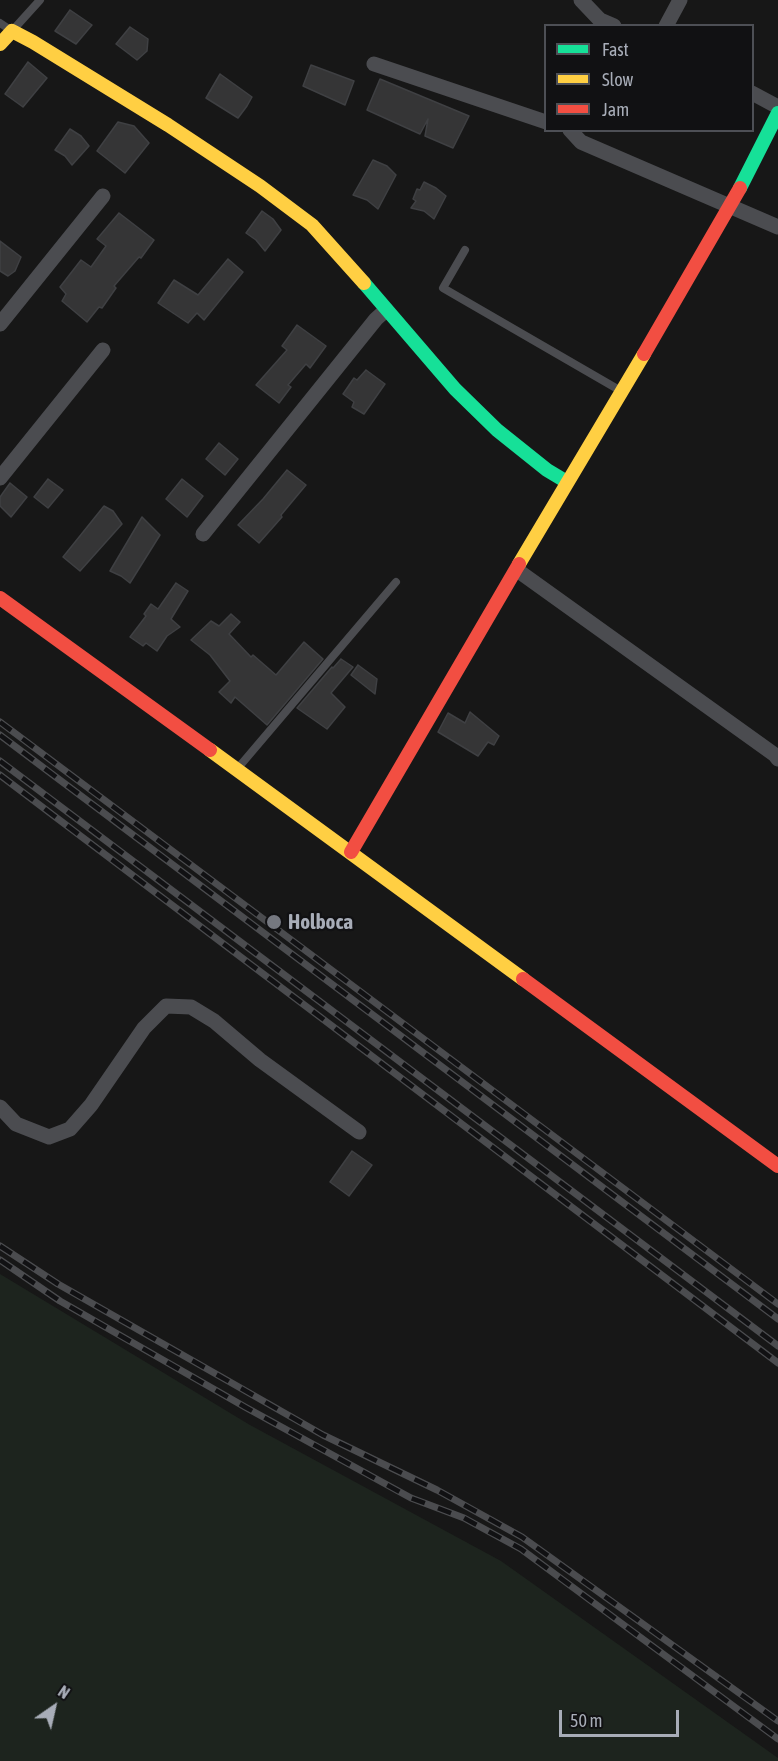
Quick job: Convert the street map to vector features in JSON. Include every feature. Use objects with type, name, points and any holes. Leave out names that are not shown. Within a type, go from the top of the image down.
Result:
[{"type":"street","points":[[581,0],[604,24]]},
{"type":"street","points":[[667,24],[680,0]]},
{"type":"street","points":[[0,44],[12,31],[33,42],[168,125],[260,186],[312,225],[455,389],[497,430],[547,470],[567,482]]},
{"type":"street","points":[[374,64],[544,121]]},
{"type":"street","points":[[754,94],[778,107]]},
{"type":"street","points":[[351,852],[731,206],[778,113]]},
{"type":"street","points":[[572,132],[581,142],[778,226]]},
{"type":"street","points":[[0,324],[103,196]]},
{"type":"street","points":[[203,534],[376,319],[386,310]]},
{"type":"street","points":[[0,478],[103,350]]},
{"type":"street","points":[[517,570],[777,755]]},
{"type":"street","points":[[0,598],[351,852],[778,1166]]},
{"type":"street","points":[[0,1107],[16,1124],[49,1137],[70,1129],[91,1105],[144,1028],[166,1006],[191,1007],[213,1021],[260,1060],[359,1132]]},
{"type":"lane","points":[[0,23],[12,31],[40,0]]},
{"type":"lane","points":[[465,250],[443,288],[622,392]]},
{"type":"lane","points":[[236,770],[396,582]]},
{"type":"shaded area","points":[[0,1274],[250,1425],[501,1561],[778,1758],[778,1761],[0,1761]]},
{"type":"building","points":[[70,10],[92,25],[76,44],[55,31]]},
{"type":"building","points":[[130,27],[148,39],[147,51],[137,60],[116,44]]},
{"type":"building","points":[[28,62],[47,78],[23,107],[5,94]]},
{"type":"building","points":[[311,65],[354,81],[345,105],[303,86]]},
{"type":"building","points":[[220,74],[252,97],[238,118],[206,98]]},
{"type":"building","points":[[380,79],[469,116],[453,148],[425,136],[428,119],[420,134],[367,110]]},
{"type":"building","points":[[118,122],[134,126],[149,143],[125,173],[97,151]]},
{"type":"building","points":[[70,129],[81,136],[89,146],[72,165],[65,156],[55,150]]},
{"type":"building","points":[[373,160],[387,166],[396,175],[378,209],[367,200],[353,195]]},
{"type":"building","points":[[424,182],[446,196],[434,219],[424,211],[411,208],[416,201],[413,199],[417,189],[420,190]]},
{"type":"building","points":[[262,211],[273,219],[281,230],[265,251],[246,233]]},
{"type":"building","points":[[119,213],[154,240],[141,258],[139,257],[114,286],[116,288],[102,308],[99,307],[87,322],[62,301],[66,294],[60,287],[81,260],[91,267],[106,246],[97,239]]},
{"type":"building","points":[[0,241],[21,257],[15,271],[8,276],[0,271]]},
{"type":"building","points":[[228,259],[243,272],[204,320],[197,313],[188,323],[158,303],[174,280],[198,295]]},
{"type":"building","points":[[297,325],[326,346],[310,368],[306,364],[288,385],[291,387],[279,403],[256,385],[287,350],[282,346]]},
{"type":"building","points":[[366,370],[385,384],[364,414],[352,407],[354,402],[343,394],[354,378],[357,380]]},
{"type":"building","points":[[219,443],[238,459],[225,475],[206,459]]},
{"type":"building","points":[[287,470],[306,485],[259,543],[238,525]]},
{"type":"building","points":[[48,479],[63,490],[48,508],[34,497]]},
{"type":"building","points":[[182,479],[203,496],[187,517],[166,499]]},
{"type":"building","points":[[10,483],[27,497],[11,517],[0,506],[0,497]]},
{"type":"building","points":[[104,506],[113,511],[122,524],[80,571],[63,557]]},
{"type":"building","points":[[142,517],[160,535],[130,583],[110,571]]},
{"type":"building","points":[[176,583],[188,591],[171,619],[180,627],[167,636],[157,651],[146,643],[143,646],[130,637],[146,616],[144,614],[151,604],[158,609]]},
{"type":"building","points":[[231,614],[240,622],[229,634],[251,657],[253,655],[276,675],[304,642],[323,659],[267,725],[235,697],[231,703],[219,692],[230,681],[210,655],[191,640],[211,621],[219,626]]},
{"type":"building","points":[[341,659],[353,667],[331,693],[345,707],[327,729],[297,708]]},
{"type":"building","points":[[358,665],[377,679],[375,694],[351,675]]},
{"type":"building","points":[[470,712],[499,736],[494,745],[488,742],[478,756],[438,732],[448,713],[465,723]]},
{"type":"building","points":[[352,1151],[372,1165],[349,1196],[330,1182]]},
{"type":"railway","points":[[0,722],[778,1304]]},
{"type":"railway","points":[[0,735],[778,1319]]},
{"type":"railway","points":[[0,761],[778,1346]]},
{"type":"railway","points":[[0,775],[778,1363]]},
{"type":"railway","points":[[0,1246],[58,1284],[323,1435],[437,1490],[522,1537],[778,1721]]},
{"type":"railway","points":[[0,1260],[60,1301],[245,1407],[411,1498],[464,1518],[521,1549],[778,1739]]},
{"type":"traffic: fast","points":[[740,188],[778,113]]},
{"type":"traffic: fast","points":[[364,283],[455,389],[497,430],[547,470],[567,482]]},
{"type":"traffic: slow","points":[[0,44],[12,31],[168,125],[260,186],[312,225],[364,283]]},
{"type":"traffic: slow","points":[[519,564],[644,354]]},
{"type":"traffic: slow","points":[[210,750],[523,979]]},
{"type":"traffic: jam","points":[[644,354],[740,188]]},
{"type":"traffic: jam","points":[[351,852],[519,564]]},
{"type":"traffic: jam","points":[[0,598],[210,750]]},
{"type":"traffic: jam","points":[[523,979],[778,1166]]},
{"type":"place","name":"Holboca","points":[[274,922]]}]
